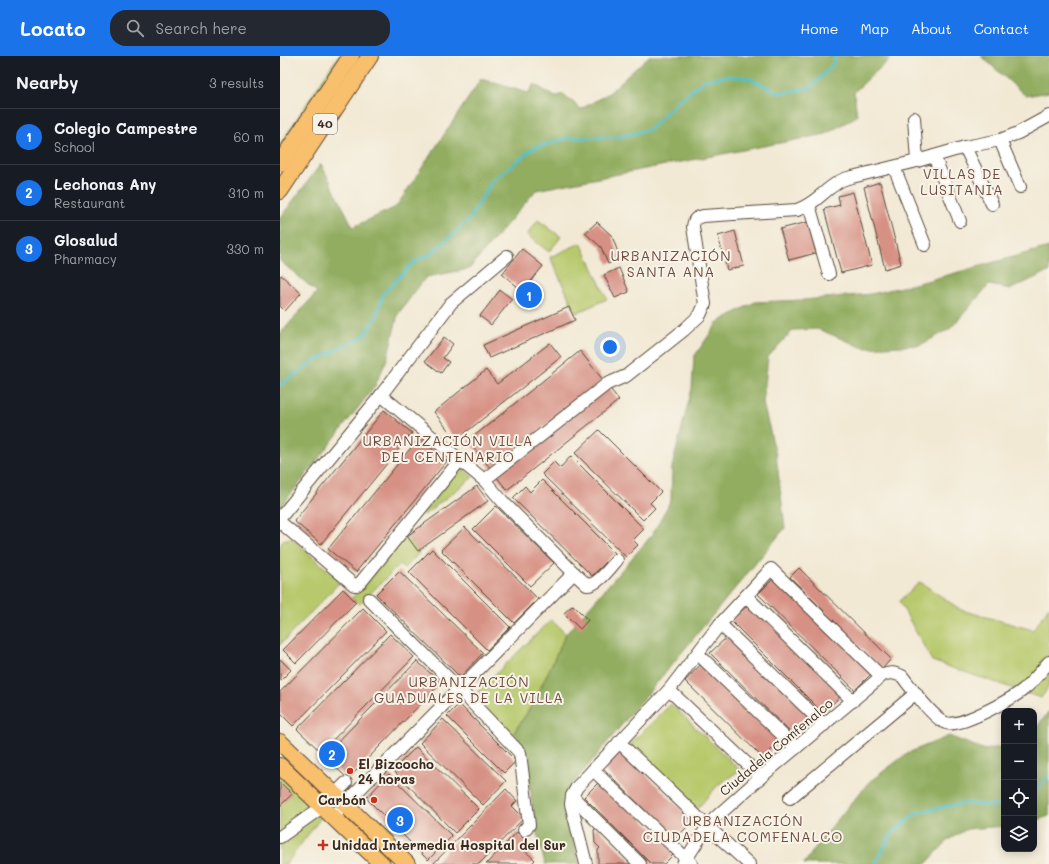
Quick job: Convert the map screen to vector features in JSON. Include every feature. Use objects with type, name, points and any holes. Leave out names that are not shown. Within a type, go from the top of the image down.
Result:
[{"type":"main road","name":"40","points":[[280,163],[351,56]]},
{"type":"main road","name":"40","points":[[280,191],[370,56]]},
{"type":"main road","points":[[280,742],[342,794],[407,864]]},
{"type":"main road","points":[[280,766],[382,864]]},
{"type":"street","points":[[484,480],[607,384],[626,376],[684,330],[700,315],[705,304],[693,227],[696,218],[703,216],[797,210],[809,205],[837,182],[965,147],[1000,140],[1049,116]]},
{"type":"street","points":[[914,118],[917,161]]},
{"type":"street","points":[[1000,140],[1020,187]]},
{"type":"street","points":[[965,147],[992,204]]},
{"type":"street","points":[[934,156],[960,222]]},
{"type":"street","points":[[894,167],[925,245]]},
{"type":"street","points":[[809,205],[829,274]]},
{"type":"street","points":[[280,518],[381,395],[451,303],[507,256]]},
{"type":"street","points":[[381,395],[484,480],[505,504],[587,585],[593,584],[617,560]]},
{"type":"street","points":[[280,522],[347,580],[354,585],[357,585],[460,460]]},
{"type":"street","points":[[586,864],[571,804],[572,796],[577,787],[669,690],[720,624],[771,569],[881,676],[894,673],[902,676],[934,715],[947,723],[953,724],[964,721],[1003,703],[1024,689],[1049,662]]},
{"type":"street","points":[[280,837],[327,812],[342,794],[459,689],[574,573]]},
{"type":"street","points":[[746,596],[853,701]]},
{"type":"street","points":[[369,599],[459,689],[520,753],[528,825],[524,830]]},
{"type":"street","points":[[720,624],[824,725]]},
{"type":"street","points":[[698,654],[796,748]]},
{"type":"street","name":"Ciudadela Comfenalco","points":[[687,862],[700,836],[715,818],[761,777],[881,676]]},
{"type":"street","points":[[669,690],[761,777]]},
{"type":"street","points":[[790,798],[916,693]]},
{"type":"street","points":[[619,742],[749,864]]},
{"type":"street","points":[[593,770],[687,862]]},
{"type":"street","points":[[572,796],[640,864]]},
{"type":"green space","points":[[338,56],[345,56],[280,152],[280,144]]},
{"type":"green space","points":[[649,56],[893,56],[854,92],[857,116],[826,134],[536,190],[469,269],[426,277],[398,314],[387,359],[375,386],[280,508],[280,334],[317,292],[280,261],[280,218],[321,164],[353,227],[396,207],[481,79],[528,93],[534,84],[555,97],[563,94],[581,109],[609,93]]},
{"type":"green space","points":[[981,56],[1049,56],[1049,92],[1026,96]]},
{"type":"green space","points":[[538,220],[561,237],[549,252],[527,235]]},
{"type":"green space","points":[[581,243],[607,299],[576,313],[550,257]]},
{"type":"green space","points":[[1049,247],[1049,272],[1011,289],[989,285],[950,329],[920,345],[864,348],[818,329],[793,330],[768,357],[763,403],[776,455],[785,528],[572,785],[565,805],[579,864],[545,864],[535,825],[525,749],[514,733],[534,702],[566,634],[652,535],[671,500],[672,467],[692,388],[694,357],[718,322],[755,302],[803,300],[871,294],[919,283]]},
{"type":"green space","points":[[461,467],[473,477],[424,515],[422,514]]},
{"type":"green space","points":[[407,536],[419,553],[404,569],[399,565],[359,605],[352,598],[398,544]]},
{"type":"green space","points":[[291,538],[337,578],[338,584],[280,645],[280,547],[283,540]]},
{"type":"green space","points":[[920,582],[961,610],[1033,630],[1049,607],[1049,686],[1041,698],[932,661],[899,601]]},
{"type":"green space","points":[[551,620],[566,634],[534,702],[510,738],[471,698]]},
{"type":"green space","points":[[671,704],[740,770],[718,785],[697,809],[627,747]]},
{"type":"green space","points":[[1049,711],[1049,816],[1037,820],[1037,744],[1037,727]]},
{"type":"green space","points":[[949,736],[985,750],[1001,747],[1001,826],[967,829],[948,840],[926,864],[804,864],[822,838],[869,782],[908,753]]},
{"type":"green space","points":[[280,766],[326,811],[286,864],[280,864]]},
{"type":"building","points":[[880,182],[901,264],[885,269],[864,187]]},
{"type":"building","points":[[853,192],[872,265],[841,273],[824,209],[840,205],[838,196]]},
{"type":"building","points":[[597,222],[612,236],[620,258],[608,264],[601,247],[585,233]]},
{"type":"building","points":[[808,222],[816,253],[789,260],[780,229]]},
{"type":"building","points":[[735,231],[744,266],[727,270],[718,236]]},
{"type":"building","points":[[522,249],[543,266],[523,291],[502,274]]},
{"type":"building","points":[[619,268],[629,292],[615,298],[604,275]]},
{"type":"building","points":[[281,275],[301,293],[285,311],[280,306]]},
{"type":"building","points":[[500,290],[512,299],[491,325],[480,316]]},
{"type":"building","points":[[569,307],[575,320],[489,358],[483,345]]},
{"type":"building","points":[[444,337],[453,344],[443,358],[449,362],[441,373],[425,361]]},
{"type":"building","points":[[550,343],[561,357],[456,440],[434,412],[486,370],[497,384]]},
{"type":"building","points":[[580,351],[603,380],[491,469],[468,441]]},
{"type":"building","points":[[608,386],[619,400],[507,490],[496,476]]},
{"type":"building","points":[[384,410],[412,433],[321,544],[294,521]]},
{"type":"building","points":[[599,430],[661,492],[650,503],[655,508],[643,520],[575,453]]},
{"type":"building","points":[[419,438],[447,461],[356,572],[328,549]]},
{"type":"building","points":[[571,456],[644,529],[633,540],[638,545],[626,557],[542,474],[554,462],[560,468]]},
{"type":"building","points":[[542,480],[615,553],[592,576],[513,498],[525,486],[530,492]]},
{"type":"building","points":[[477,486],[488,501],[418,551],[407,536]]},
{"type":"building","points":[[496,506],[554,563],[530,586],[473,529]]},
{"type":"building","points":[[465,527],[538,599],[514,623],[441,550]]},
{"type":"building","points":[[432,549],[510,627],[487,650],[409,572]]},
{"type":"building","points":[[799,568],[891,659],[882,669],[790,577]]},
{"type":"building","points":[[399,571],[483,653],[460,677],[376,594]]},
{"type":"building","points":[[776,576],[873,672],[855,690],[758,594]]},
{"type":"building","points":[[343,589],[356,602],[296,663],[283,650]]},
{"type":"building","points":[[750,603],[842,695],[823,713],[731,621]]},
{"type":"building","points":[[573,605],[588,620],[580,629],[564,613]]},
{"type":"building","points":[[363,608],[386,631],[293,726],[280,713],[280,692]]},
{"type":"building","points":[[390,634],[414,657],[321,752],[297,729]]},
{"type":"building","points":[[729,635],[812,717],[793,735],[710,653]]},
{"type":"building","points":[[280,659],[291,670],[280,681]]},
{"type":"building","points":[[417,661],[441,683],[348,779],[324,756]]},
{"type":"building","points":[[703,662],[781,740],[763,758],[685,681]]},
{"type":"building","points":[[459,704],[516,761],[504,773],[447,716]]},
{"type":"building","points":[[443,719],[506,781],[483,805],[420,743]]},
{"type":"building","points":[[416,747],[479,809],[455,833],[393,770]]},
{"type":"building","points":[[619,748],[693,821],[674,840],[601,766]]},
{"type":"building","points":[[389,774],[452,836],[428,860],[366,798]]},
{"type":"building","points":[[602,779],[676,852],[664,864],[651,864],[584,797]]},
{"type":"building","points":[[280,782],[292,794],[280,806]]},
{"type":"building","points":[[506,789],[517,801],[512,806],[524,818],[479,864],[433,864]]},
{"type":"building","points":[[597,827],[634,864],[598,864],[598,850],[600,848],[595,843],[594,830]]},
{"type":"building","points":[[517,832],[528,843],[523,849],[535,860],[531,864],[486,864]]},
{"type":"waterway","points":[[280,385],[316,360],[364,336],[376,317],[383,294],[414,262],[431,254],[470,219],[492,181],[534,148],[568,138],[620,137],[650,129],[677,102],[705,80],[726,76],[749,78],[779,93],[810,88],[831,67],[836,56]]},
{"type":"waterway","points":[[1037,788],[1049,776]]},
{"type":"waterway","points":[[875,864],[892,833],[918,812],[965,803],[996,806],[1001,804]]},
{"type":"place","name":"Colegio Campestre","points":[[529,295]]},
{"type":"place","name":"Lechonas Any","points":[[332,754]]},
{"type":"place","name":"El Bizcocho 24 horas","points":[[350,771]]},
{"type":"place","name":"Carbón","points":[[374,800]]},
{"type":"place","name":"Glosalud","points":[[400,820]]},
{"type":"place","name":"Unidad Intermedia Hospital del Sur","points":[[323,845]]},
{"type":"district","name":"VILLAS DE LUSITANIA","points":[[962,182]]},
{"type":"district","name":"URBANIZACIÓN SANTA ANA","points":[[671,264]]},
{"type":"district","name":"URBANIZACIÓN VILLA DEL CENTENARIO","points":[[448,450]]},
{"type":"district","name":"URBANIZACIÓN GUADUALES DE LA VILLA","points":[[469,690]]},
{"type":"district","name":"URBANIZACIÓN CIUDADELA COMFENALCO","points":[[743,830]]}]
